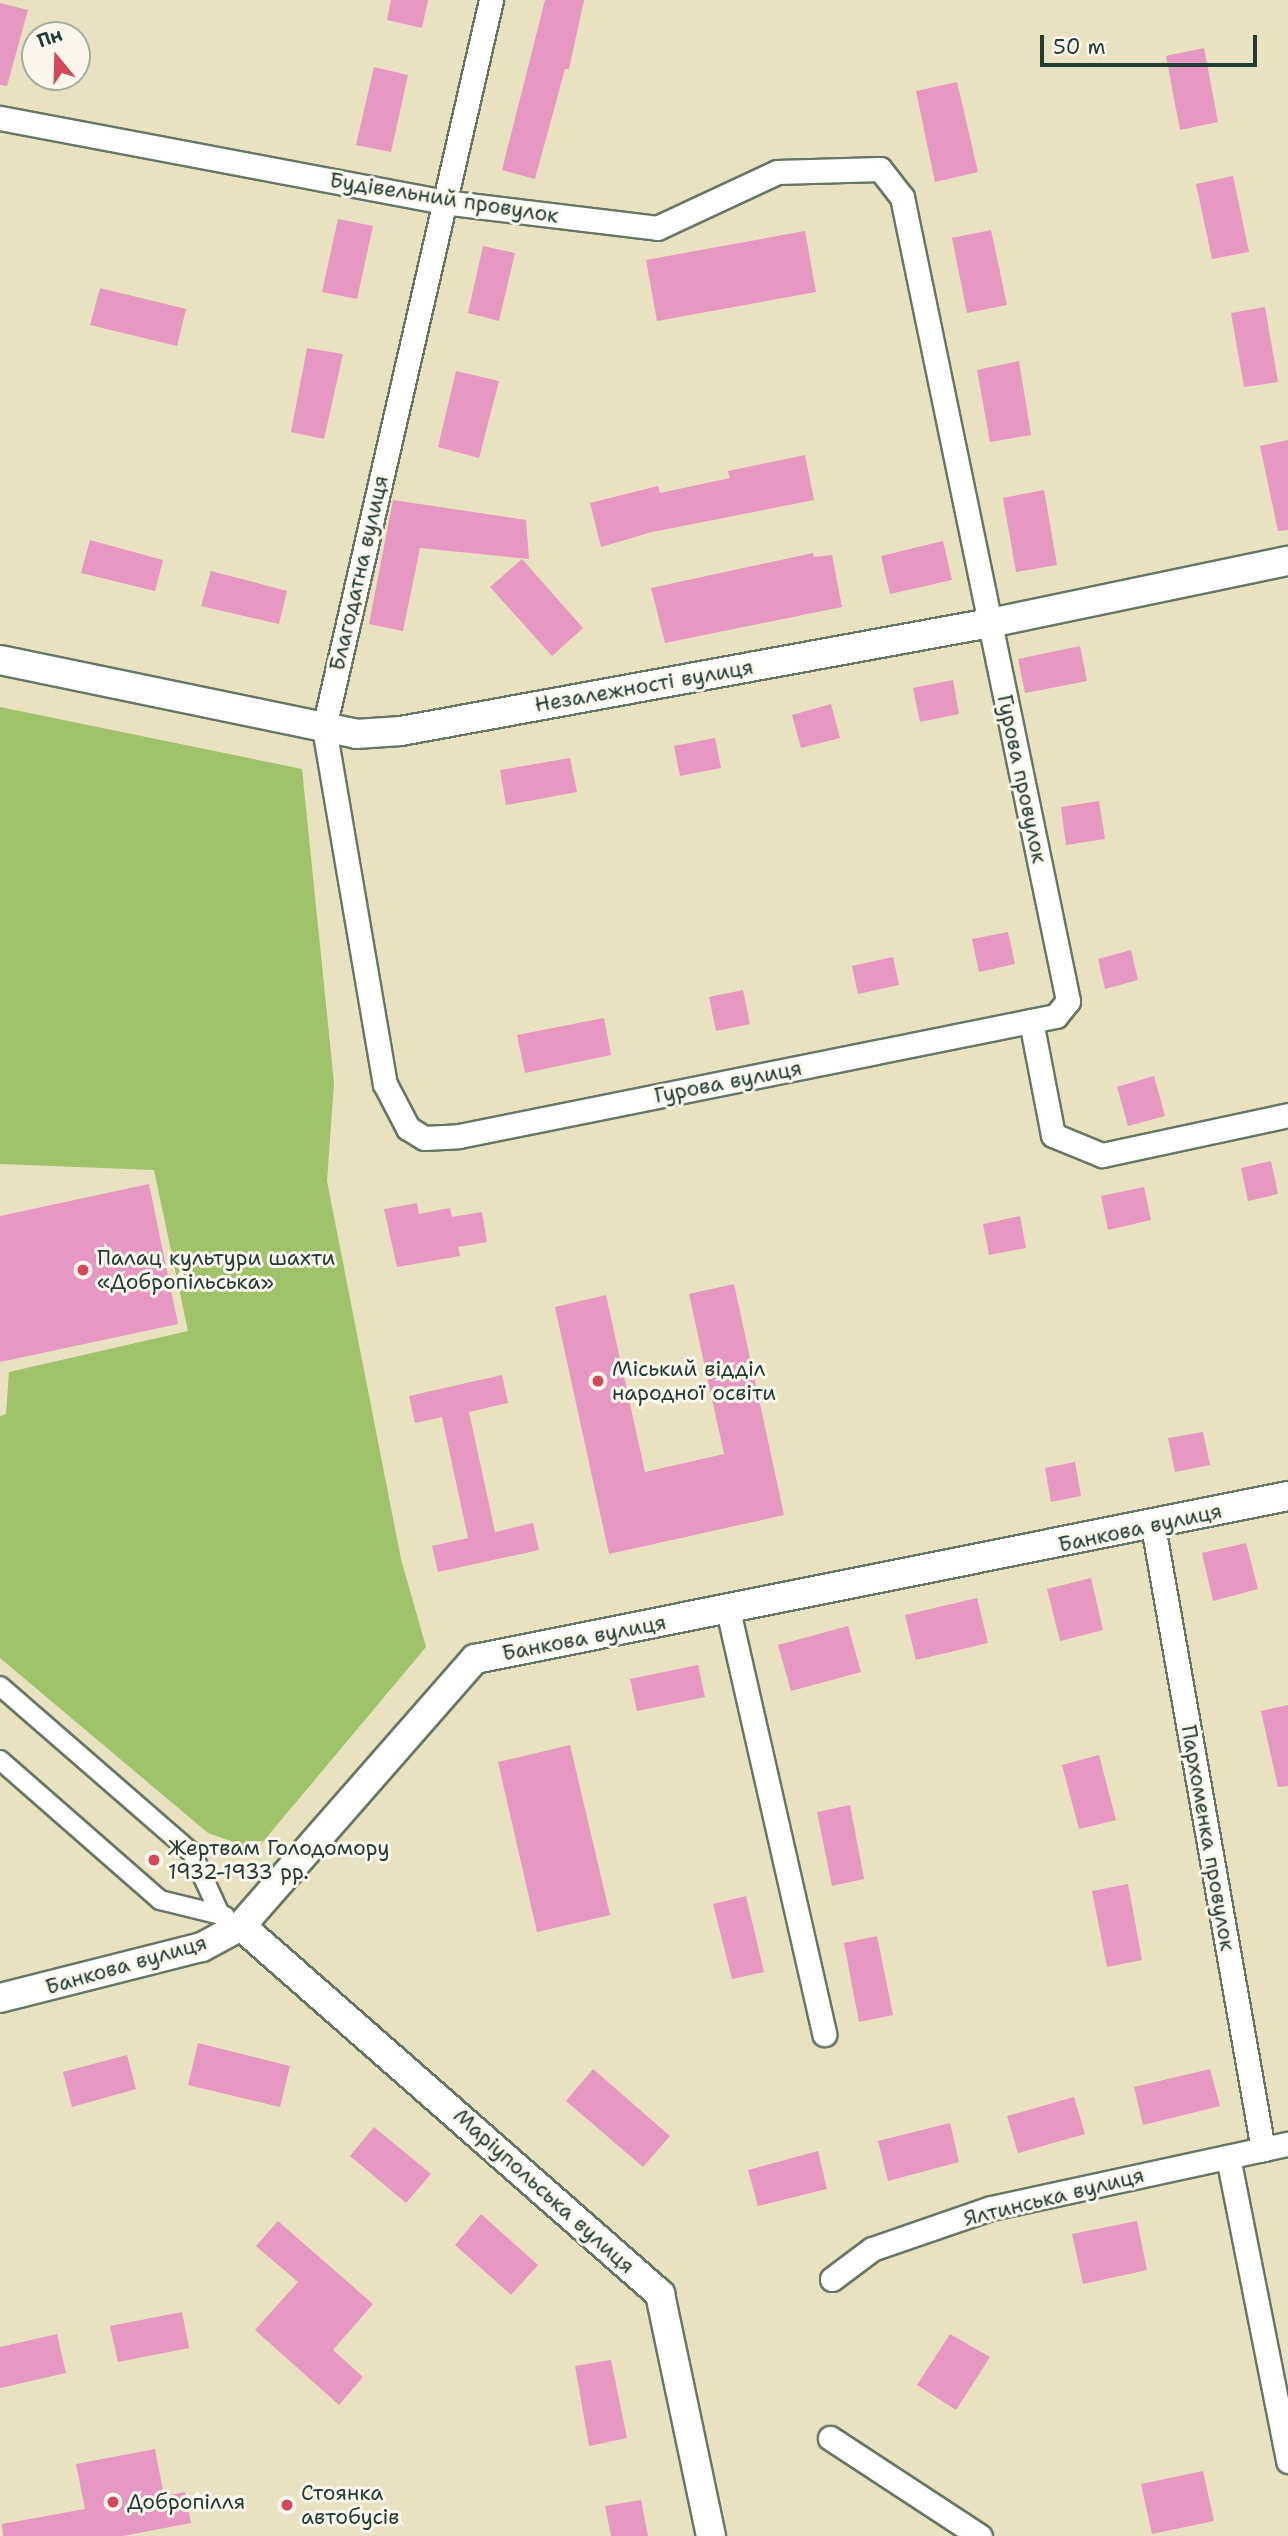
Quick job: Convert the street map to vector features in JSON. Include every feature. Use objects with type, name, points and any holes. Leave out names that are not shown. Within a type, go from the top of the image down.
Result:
[{"type":"street","name":"Благодатна вулиця","points":[[424,1138],[408,1128],[384,1084],[324,728],[491,0]]},
{"type":"street","name":"Будівельний провулок","points":[[0,118],[443,202],[657,228],[777,172],[880,169]]},
{"type":"street","name":"Гурова провулок","points":[[880,169],[902,197],[1068,1001],[1056,1016],[1031,1021]]},
{"type":"street","name":"Незалежності вулиця","points":[[0,660],[356,734],[401,731],[990,623],[1288,561]]},
{"type":"street","points":[[1031,1021],[1053,1135],[1102,1155],[1288,1115]]},
{"type":"street","name":"Гурова вулиця","points":[[424,1138],[459,1136],[1031,1021]]},
{"type":"street","name":"Банкова вулиця","points":[[0,1998],[202,1947],[475,1659],[1153,1526],[1288,1496]]},
{"type":"street","name":"Пархоменка провулок","points":[[1153,1526],[1262,2149]]},
{"type":"street","points":[[728,1610],[824,2034]]},
{"type":"street","points":[[0,1686],[192,1853],[230,1919]]},
{"type":"street","points":[[0,1760],[160,1900],[230,1919]]},
{"type":"street","name":"Маріупольська вулиця","points":[[230,1919],[660,2294],[711,2536]]},
{"type":"street","name":"Ялтинська вулиця","points":[[832,2278],[872,2249],[991,2208],[1288,2144]]},
{"type":"street","points":[[1228,2157],[1288,2461]]},
{"type":"street","points":[[830,2438],[980,2536]]},
{"type":"green space","points":[[0,707],[302,769],[334,1083],[327,1181],[401,1559],[426,1647],[256,1850],[208,1833],[0,1658],[0,1416],[6,1414],[9,1372],[188,1331],[154,1170],[0,1164]]},
{"type":"building","points":[[391,0],[428,0],[422,28],[387,20]]},
{"type":"building","points":[[545,0],[584,0],[569,69],[565,69],[535,179],[502,170]]},
{"type":"building","points":[[0,3],[28,10],[25,21],[21,21],[21,35],[7,86],[0,85]]},
{"type":"building","points":[[1204,48],[1218,122],[1180,130],[1166,56]]},
{"type":"building","points":[[374,67],[408,75],[391,152],[356,145]]},
{"type":"building","points":[[957,82],[978,172],[935,182],[916,91]]},
{"type":"building","points":[[1233,176],[1249,252],[1212,259],[1196,184]]},
{"type":"building","points":[[338,219],[373,226],[357,299],[322,292]]},
{"type":"building","points":[[991,230],[1007,305],[967,313],[952,238]]},
{"type":"building","points":[[805,231],[816,292],[657,321],[646,260]]},
{"type":"building","points":[[483,246],[515,253],[499,321],[468,313]]},
{"type":"building","points":[[100,288],[186,309],[177,346],[90,325]]},
{"type":"building","points":[[1265,307],[1278,382],[1244,387],[1231,313]]},
{"type":"building","points":[[307,348],[343,354],[324,439],[291,432]]},
{"type":"building","points":[[1019,361],[1031,435],[990,442],[977,370]]},
{"type":"building","points":[[456,371],[499,381],[479,458],[438,447]]},
{"type":"building","points":[[1288,440],[1288,530],[1278,531],[1260,446]]},
{"type":"building","points":[[805,455],[814,500],[652,532],[601,547],[590,503],[658,486],[660,493],[730,478],[728,471]]},
{"type":"building","points":[[1044,490],[1057,565],[1016,572],[1003,498]]},
{"type":"building","points":[[393,500],[526,520],[529,559],[420,548],[403,631],[369,624]]},
{"type":"building","points":[[90,540],[163,560],[155,591],[81,573]]},
{"type":"building","points":[[943,541],[952,580],[890,594],[881,556]]},
{"type":"building","points":[[813,553],[814,557],[832,555],[842,607],[665,643],[651,588]]},
{"type":"building","points":[[522,559],[583,628],[552,656],[490,587]]},
{"type":"building","points":[[211,571],[287,591],[279,624],[201,606]]},
{"type":"building","points":[[1080,646],[1087,681],[1025,693],[1018,659]]},
{"type":"building","points":[[953,680],[959,714],[920,722],[913,688]]},
{"type":"building","points":[[831,704],[840,738],[801,748],[792,715]]},
{"type":"building","points":[[715,738],[721,768],[680,776],[674,746]]},
{"type":"building","points":[[570,758],[577,792],[506,805],[500,770]]},
{"type":"building","points":[[1099,801],[1105,839],[1066,845],[1061,807]]},
{"type":"building","points":[[1008,932],[1015,964],[979,972],[972,939]]},
{"type":"building","points":[[1131,950],[1138,980],[1105,989],[1098,959]]},
{"type":"building","points":[[893,957],[899,985],[858,994],[852,966]]},
{"type":"building","points":[[743,990],[750,1024],[716,1031],[709,997]]},
{"type":"building","points":[[604,1018],[611,1055],[525,1073],[517,1035]]},
{"type":"building","points":[[1154,1076],[1165,1116],[1128,1126],[1117,1087]]},
{"type":"building","points":[[1271,1161],[1278,1194],[1248,1201],[1241,1168]]},
{"type":"building","name":"Палац культури шахти «Добропільська»","points":[[149,1184],[178,1324],[0,1362],[0,1216]]},
{"type":"building","points":[[1144,1187],[1151,1220],[1108,1230],[1101,1196]]},
{"type":"building","points":[[417,1203],[419,1214],[450,1208],[452,1217],[482,1212],[487,1242],[458,1247],[460,1256],[397,1267],[384,1209]]},
{"type":"building","points":[[1020,1216],[1026,1248],[989,1255],[983,1224]]},
{"type":"building","name":"Міський відділ народної освіти","points":[[734,1284],[784,1515],[609,1554],[555,1307],[606,1295],[645,1472],[724,1454],[689,1294]]},
{"type":"building","points":[[502,1375],[508,1403],[469,1412],[495,1532],[533,1523],[539,1550],[438,1572],[432,1546],[468,1538],[442,1417],[415,1423],[409,1396]]},
{"type":"building","points":[[1203,1432],[1210,1465],[1175,1472],[1168,1438]]},
{"type":"building","points":[[1075,1462],[1081,1496],[1051,1502],[1045,1468]]},
{"type":"building","points":[[1246,1543],[1258,1589],[1213,1601],[1202,1553]]},
{"type":"building","points":[[1091,1578],[1103,1630],[1060,1641],[1047,1589]]},
{"type":"building","points":[[977,1598],[988,1643],[916,1660],[905,1615]]},
{"type":"building","points":[[848,1626],[861,1672],[791,1691],[778,1645]]},
{"type":"building","points":[[698,1665],[705,1697],[637,1711],[630,1679]]},
{"type":"building","points":[[1288,1705],[1288,1786],[1278,1787],[1261,1711]]},
{"type":"building","points":[[570,1745],[610,1915],[537,1932],[498,1762]]},
{"type":"building","points":[[1099,1755],[1116,1820],[1079,1829],[1062,1765]]},
{"type":"building","points":[[850,1805],[864,1879],[832,1886],[817,1812]]},
{"type":"building","points":[[1128,1884],[1142,1960],[1107,1967],[1092,1891]]},
{"type":"building","points":[[746,1896],[764,1972],[732,1979],[713,1904]]},
{"type":"building","points":[[877,1936],[893,2015],[859,2022],[844,1943]]},
{"type":"building","points":[[198,2043],[290,2066],[280,2107],[188,2085]]},
{"type":"building","points":[[127,2055],[136,2089],[72,2107],[63,2072]]},
{"type":"building","points":[[593,2069],[670,2136],[643,2167],[566,2101]]},
{"type":"building","points":[[1210,2069],[1220,2106],[1143,2125],[1134,2087]]},
{"type":"building","points":[[1074,2097],[1085,2134],[1018,2153],[1007,2116]]},
{"type":"building","points":[[950,2123],[959,2162],[888,2181],[878,2141]]},
{"type":"building","points":[[374,2127],[431,2174],[406,2203],[350,2156]]},
{"type":"building","points":[[818,2151],[827,2189],[758,2206],[748,2170]]},
{"type":"building","points":[[481,2214],[538,2265],[511,2295],[455,2245]]},
{"type":"building","points":[[278,2221],[373,2304],[333,2350],[363,2377],[339,2405],[255,2330],[298,2282],[256,2246]]},
{"type":"building","points":[[1137,2221],[1147,2270],[1083,2284],[1072,2234]]},
{"type":"building","points":[[182,2312],[189,2348],[118,2362],[110,2326]]},
{"type":"building","points":[[57,2334],[66,2373],[0,2388],[0,2347]]},
{"type":"building","points":[[950,2334],[990,2357],[956,2410],[917,2385]]},
{"type":"building","points":[[611,2360],[627,2438],[589,2446],[575,2366]]},
{"type":"building","points":[[155,2449],[164,2496],[185,2492],[191,2523],[123,2536],[3,2536],[2,2524],[85,2509],[76,2464]]},
{"type":"building","points":[[1203,2471],[1214,2521],[1152,2534],[1141,2484]]},
{"type":"building","points":[[641,2500],[648,2536],[611,2536],[605,2506]]},
{"type":"place","name":"Палац культури шахти «Добропільська»","points":[[83,1270]]},
{"type":"place","name":"Міський відділ народної освіти","points":[[598,1381]]},
{"type":"place","name":"Жертвам Голодомору 1932-1933 рр.","points":[[154,1860]]},
{"type":"place","name":"Добропілля","points":[[113,2502]]},
{"type":"place","name":"Стоянка автобусів","points":[[287,2505]]}]
